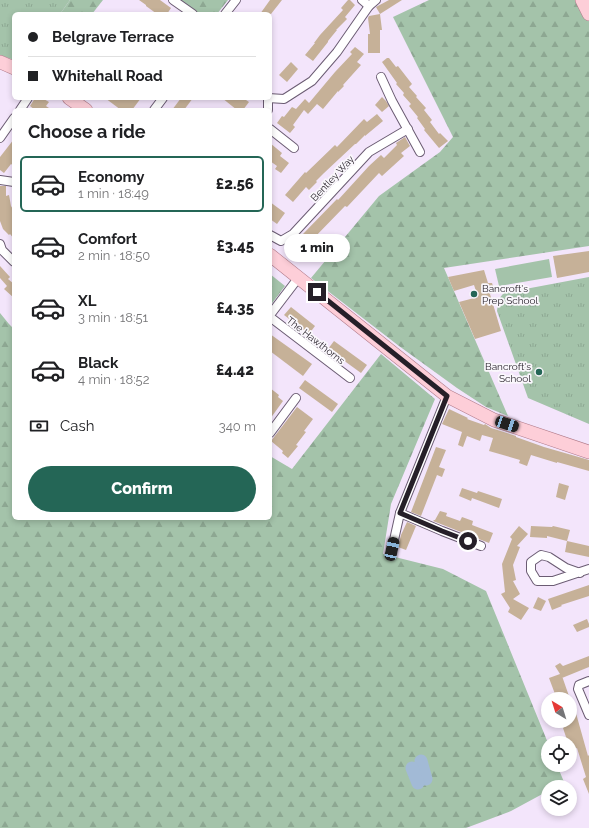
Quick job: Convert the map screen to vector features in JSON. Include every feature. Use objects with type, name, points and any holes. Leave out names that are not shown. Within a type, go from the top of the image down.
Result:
[{"type":"main road","points":[[582,0],[589,14]]},
{"type":"main road","points":[[0,62],[12,67]]},
{"type":"main road","points":[[72,100],[83,108]]},
{"type":"main road","points":[[272,257],[447,396],[494,420],[589,452]]},
{"type":"street","points":[[173,0],[190,12]]},
{"type":"street","points":[[227,12],[236,0]]},
{"type":"street","points":[[362,0],[369,6]]},
{"type":"street","points":[[272,98],[284,99],[312,81],[337,52],[369,6],[376,0]]},
{"type":"street","points":[[381,77],[392,101],[420,152]]},
{"type":"street","points":[[0,138],[12,121]]},
{"type":"street","name":"Bentley Way","points":[[272,236],[281,241],[293,234],[369,152],[408,129]]},
{"type":"street","points":[[272,131],[294,148]]},
{"type":"street","points":[[0,180],[12,182]]},
{"type":"street","points":[[0,244],[2,250],[12,260]]},
{"type":"street","points":[[272,313],[298,277]]},
{"type":"street","name":"The Hawthorns","points":[[272,318],[350,378]]},
{"type":"street","points":[[392,549],[400,513],[447,396]]},
{"type":"street","points":[[272,430],[296,398]]},
{"type":"street","points":[[400,513],[481,546]]},
{"type":"street","points":[[580,573],[566,568],[549,556],[541,555],[531,562],[531,571],[538,581],[553,581],[580,573],[589,570]]},
{"type":"street","points":[[589,681],[579,685],[578,689],[589,715]]},
{"type":"green space","points":[[0,0],[70,0],[61,12],[12,12],[12,59],[0,55]]},
{"type":"green space","points":[[70,0],[103,0],[94,12],[61,12]]},
{"type":"green space","points":[[178,0],[228,0],[219,12],[194,12]]},
{"type":"green space","points":[[429,0],[589,0],[589,246],[444,268],[508,416],[486,407],[457,388],[399,346],[311,278],[379,196],[440,152],[453,137],[393,17]]},
{"type":"green space","points":[[549,259],[552,277],[499,286],[495,269]]},
{"type":"green space","points":[[272,276],[285,286],[272,303]]},
{"type":"green space","points":[[589,277],[589,424],[528,398],[497,311],[499,299],[504,293]]},
{"type":"green space","points":[[0,313],[12,327],[12,520],[272,520],[272,457],[292,469],[381,354],[435,399],[391,504],[383,554],[443,569],[486,591],[545,736],[541,736],[541,772],[560,772],[563,780],[541,780],[541,795],[511,811],[466,828],[0,828]]},
{"type":"building","points":[[139,0],[160,0],[171,8],[168,12],[154,12]]},
{"type":"building","points":[[270,0],[282,0],[272,13],[261,12]]},
{"type":"building","points":[[348,0],[355,5],[345,17],[347,19],[336,30],[313,61],[305,55],[320,35],[343,10],[341,8]]},
{"type":"building","points":[[389,0],[402,0],[380,14],[376,7]]},
{"type":"building","points":[[380,14],[382,30],[380,30],[380,53],[368,53],[368,34],[370,34],[368,18],[369,16]]},
{"type":"building","points":[[355,47],[364,54],[357,62],[361,65],[323,109],[317,104],[308,114],[304,110],[293,125],[295,127],[290,133],[277,123],[292,107],[296,109],[305,99],[309,103],[352,54],[350,52]]},
{"type":"building","points":[[389,58],[396,67],[398,66],[412,84],[409,87],[426,108],[424,110],[432,120],[430,122],[439,134],[440,133],[448,141],[439,148],[424,130],[425,129],[417,118],[418,117],[409,106],[411,104],[403,95],[404,93],[396,84],[397,83],[382,62]]},
{"type":"building","points":[[291,62],[298,69],[287,82],[279,75]]},
{"type":"building","points":[[382,97],[389,106],[382,112],[375,105]]},
{"type":"building","points":[[34,100],[46,100],[49,102],[46,106],[49,108],[32,108],[30,106]]},
{"type":"building","points":[[108,100],[140,100],[134,108],[118,108]]},
{"type":"building","points":[[180,100],[192,100],[186,108],[174,108]]},
{"type":"building","points":[[224,100],[246,100],[249,102],[244,108],[234,108]]},
{"type":"building","points":[[377,114],[383,121],[355,144],[316,181],[317,182],[309,190],[306,187],[293,202],[285,195],[305,172],[306,173],[335,145],[337,147],[364,119],[367,122]]},
{"type":"building","points":[[405,137],[410,146],[401,153],[404,156],[382,176],[379,173],[347,207],[345,206],[312,240],[320,246],[305,262],[291,249],[303,234],[337,199],[338,200],[369,166],[381,155],[384,158],[397,145],[396,143]]},
{"type":"building","points":[[12,142],[12,165],[4,173],[0,170],[0,157]]},
{"type":"building","points":[[272,145],[282,153],[280,156],[289,163],[281,173],[275,169],[277,166],[272,162]]},
{"type":"building","points":[[0,186],[6,186],[6,196],[9,195],[12,208],[12,236],[3,229],[0,221]]},
{"type":"building","points":[[272,203],[285,213],[277,224],[272,220]]},
{"type":"building","points":[[589,251],[589,272],[557,278],[553,256]]},
{"type":"building","points":[[0,266],[10,277],[8,279],[12,282],[12,296],[4,289],[7,286],[0,278]]},
{"type":"building","points":[[484,270],[488,283],[492,283],[495,292],[490,294],[501,331],[475,339],[459,302],[478,297],[474,285],[454,291],[448,277]]},
{"type":"building","points":[[291,307],[315,326],[309,334],[284,315]]},
{"type":"building","points":[[272,335],[312,364],[303,376],[272,353]]},
{"type":"building","points":[[334,341],[367,365],[361,373],[328,349]]},
{"type":"building","points":[[305,380],[338,404],[332,412],[299,388]]},
{"type":"building","points":[[272,390],[279,395],[278,397],[283,401],[272,416]]},
{"type":"building","points":[[297,407],[313,419],[304,431],[306,432],[296,445],[298,446],[288,458],[282,453],[283,451],[272,442],[272,440]]},
{"type":"building","points":[[449,409],[468,418],[467,419],[484,425],[485,424],[491,428],[544,447],[589,460],[589,471],[531,455],[527,466],[519,463],[520,460],[489,451],[493,438],[482,435],[480,441],[467,436],[463,447],[458,445],[462,432],[442,424]]},
{"type":"building","points":[[436,447],[446,450],[439,467],[445,469],[442,477],[437,475],[421,516],[411,512]]},
{"type":"building","points":[[559,483],[569,486],[565,500],[556,497]]},
{"type":"building","points":[[462,488],[477,493],[478,491],[502,499],[499,508],[472,498],[471,501],[459,496]]},
{"type":"building","points":[[440,511],[447,513],[446,516],[460,521],[462,517],[473,521],[472,525],[493,533],[489,543],[433,521]]},
{"type":"building","points":[[407,522],[416,526],[406,550],[398,547],[401,535]]},
{"type":"building","points":[[519,526],[528,534],[517,546],[520,547],[513,565],[516,580],[513,581],[520,594],[513,599],[529,608],[521,620],[508,612],[510,608],[501,594],[505,592],[502,564],[512,539],[510,537]]},
{"type":"building","points":[[531,526],[553,526],[570,530],[567,541],[547,536],[547,538],[530,537]]},
{"type":"building","points":[[567,541],[589,546],[589,557],[565,552]]},
{"type":"building","points":[[589,585],[589,596],[561,605],[562,606],[552,610],[548,599]]},
{"type":"building","points":[[538,597],[546,601],[541,611],[533,608]]},
{"type":"building","points":[[587,619],[589,627],[577,632],[573,625]]},
{"type":"building","points":[[589,656],[589,667],[563,678],[568,692],[554,692],[549,678],[560,674],[555,666],[560,663],[563,666]]},
{"type":"building","points":[[577,717],[588,756],[589,755],[589,794],[583,779],[586,777],[577,748],[577,736],[566,736],[563,728],[577,728]]},
{"type":"waterway","points":[[421,761],[426,779]]},
{"type":"waterway","points":[[412,768],[418,783]]},
{"type":"place","name":"Bancroft's Prep School","points":[[474,294]]},
{"type":"place","name":"Bancroft's School","points":[[539,372]]},
{"type":"route","points":[[317,292],[447,396],[400,513],[468,541]]}]
